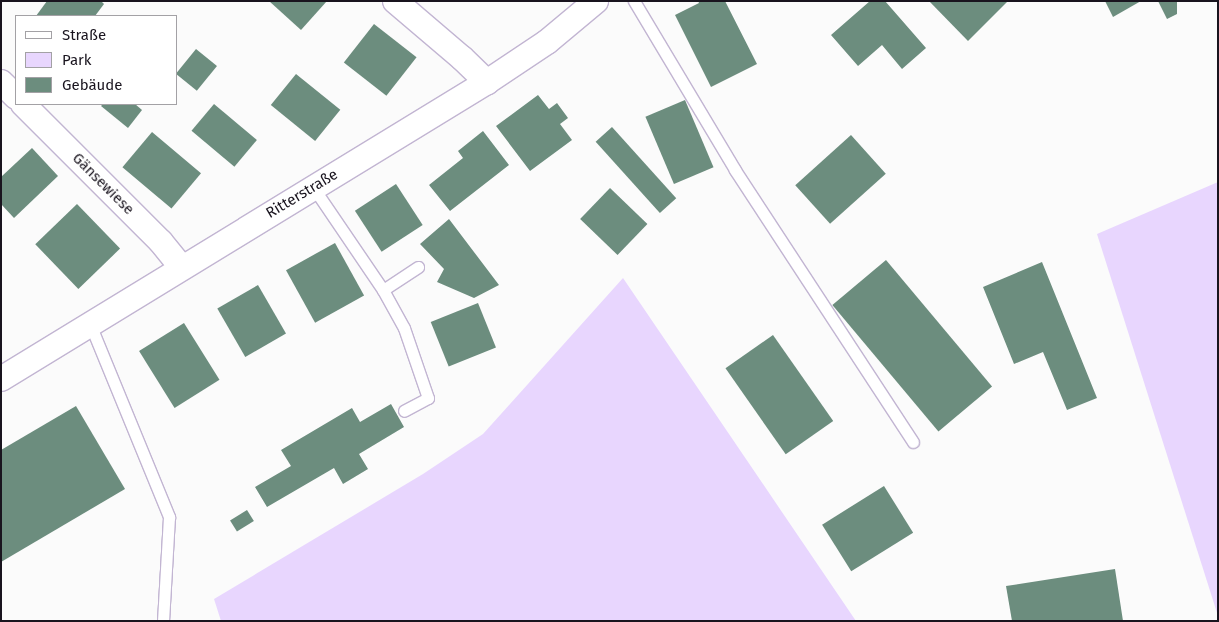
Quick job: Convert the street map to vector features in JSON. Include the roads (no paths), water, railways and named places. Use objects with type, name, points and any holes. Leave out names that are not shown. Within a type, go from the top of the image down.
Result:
[{"type":"street","points":[[395,1],[487,82]]},
{"type":"street","name":"Ritterstraße","points":[[1,379],[181,267],[487,82],[547,42],[596,1]]},
{"type":"street","points":[[1,82],[15,96]]},
{"type":"street","name":"Gänsewiese","points":[[24,105],[161,242],[181,267]]},
{"type":"lane","points":[[634,1],[735,170],[913,442]]},
{"type":"lane","points":[[313,187],[384,290],[404,328],[428,398],[404,411]]},
{"type":"lane","points":[[384,290],[418,267]]},
{"type":"lane","points":[[90,324],[169,517],[162,621]]}]
